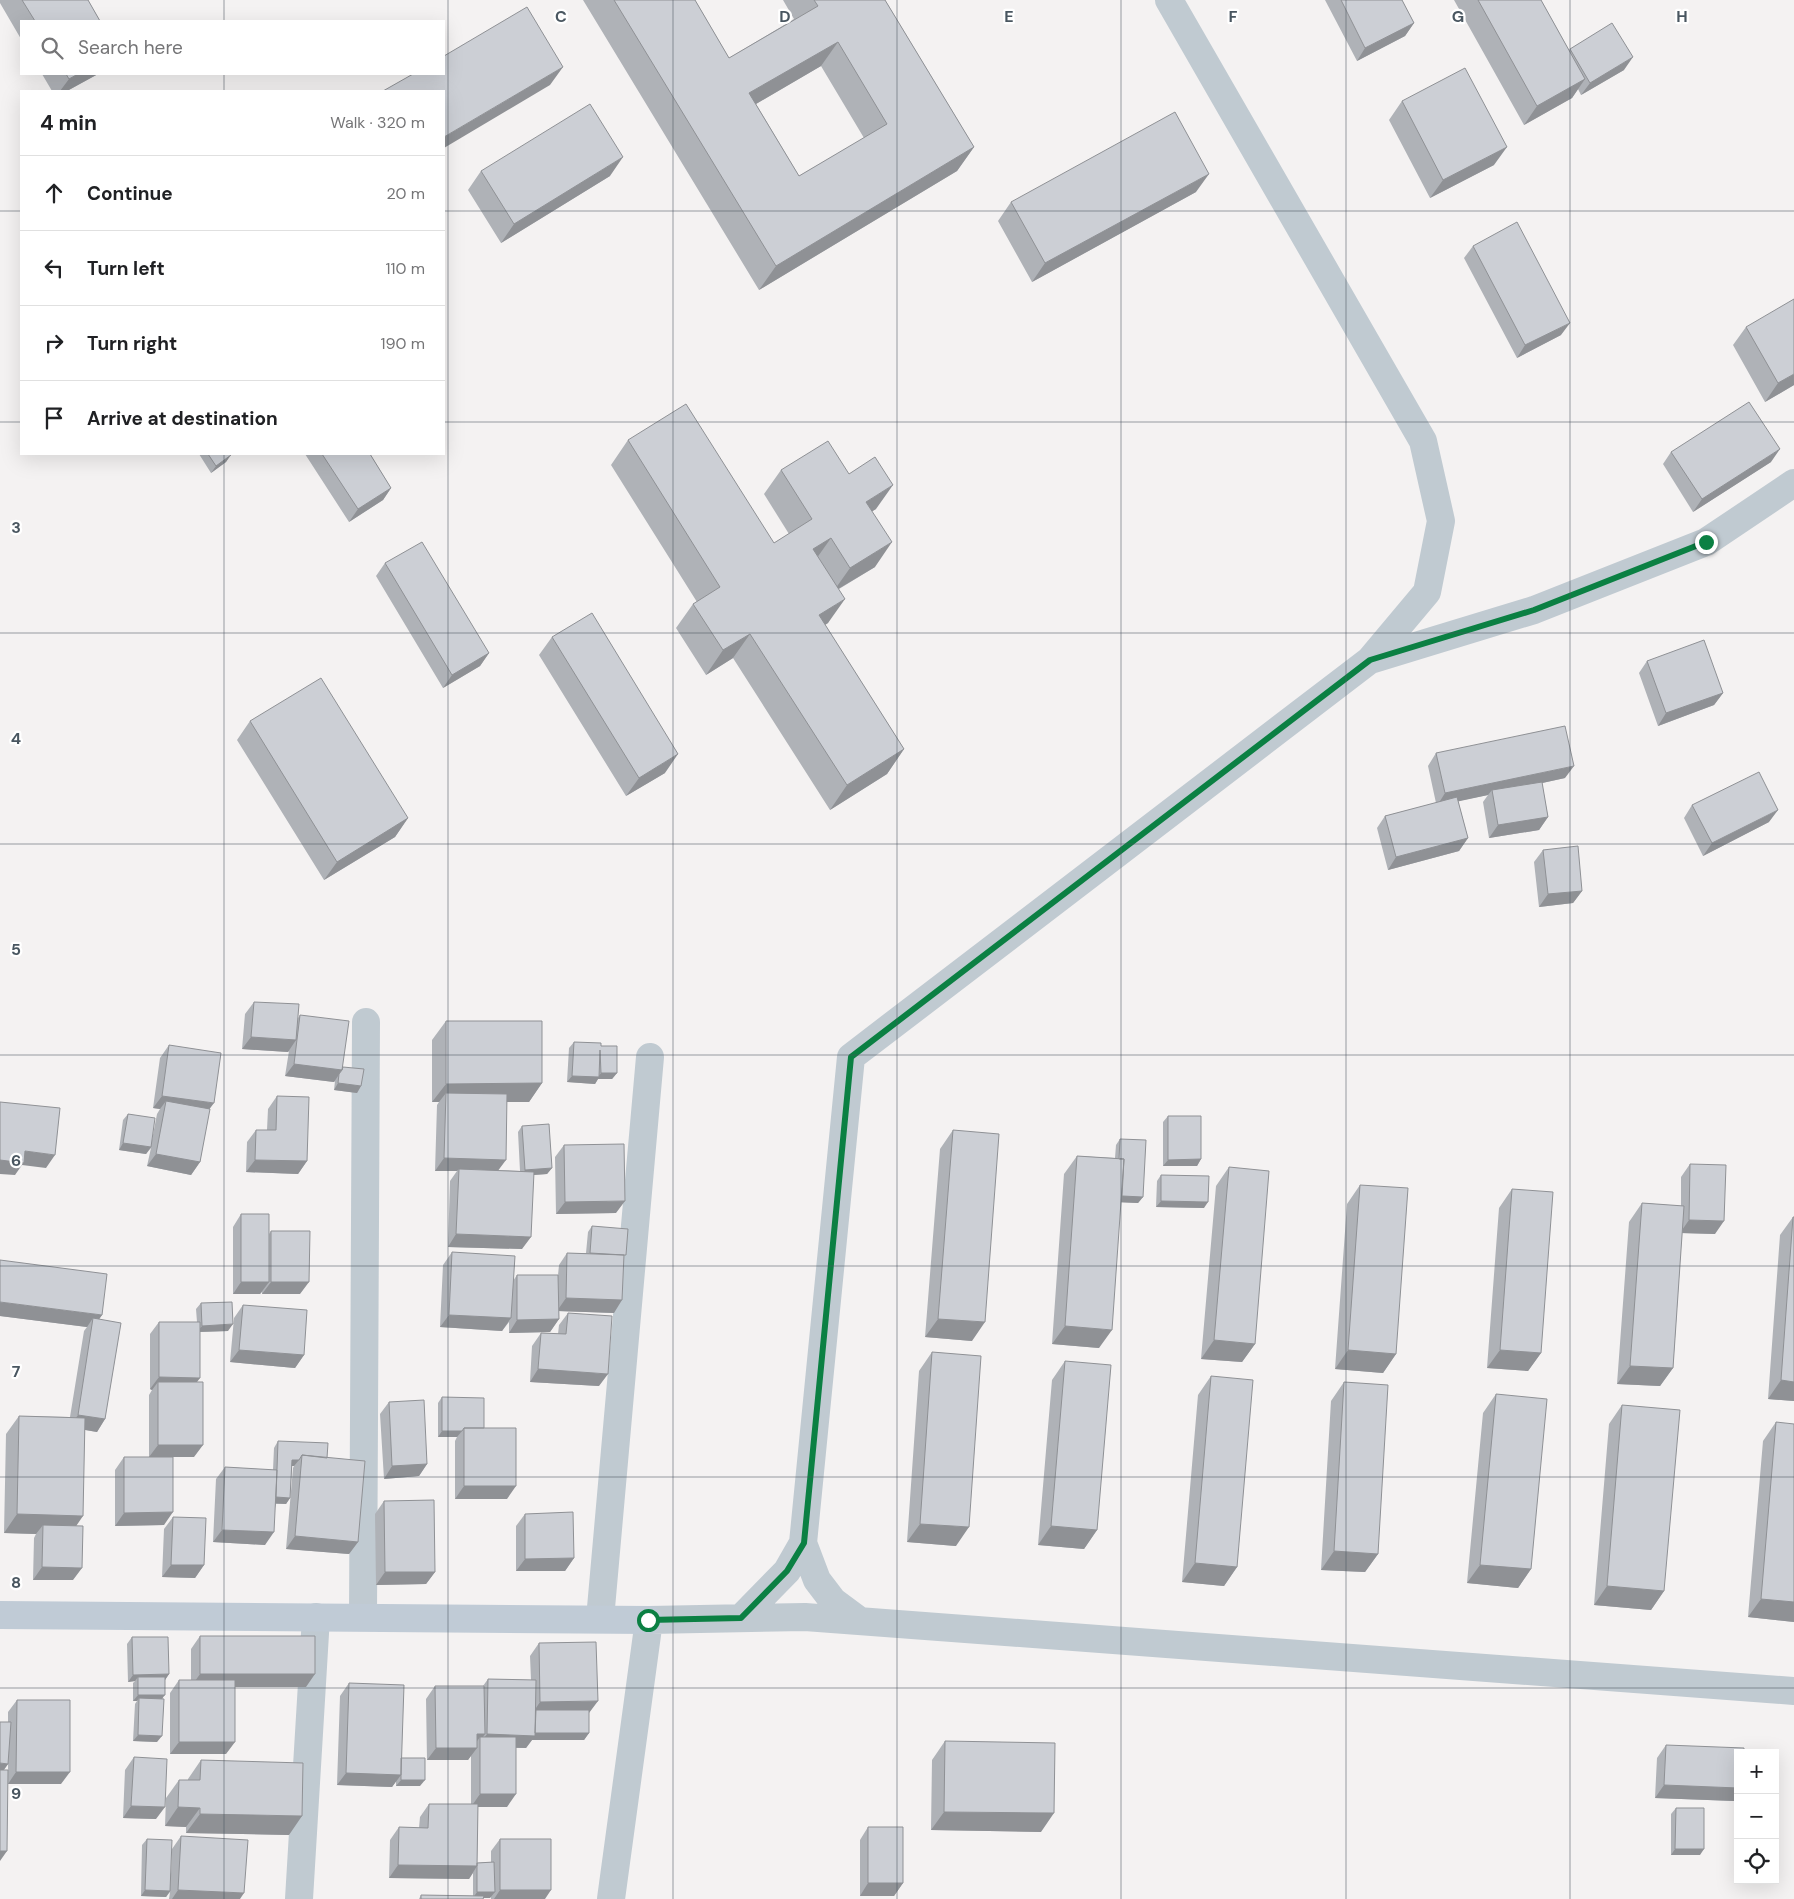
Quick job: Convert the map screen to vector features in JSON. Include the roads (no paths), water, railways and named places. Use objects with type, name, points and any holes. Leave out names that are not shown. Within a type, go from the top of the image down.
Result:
[{"type":"main road","points":[[0,1615],[648,1620]]},
{"type":"street","points":[[860,1621],[833,1601],[817,1580],[804,1543],[851,1057],[1370,660],[1426,592],[1441,521],[1423,441],[1169,0]]},
{"type":"street","points":[[1370,660],[1534,610],[1706,542],[1794,483]]},
{"type":"street","points":[[363,1617],[366,1022]]},
{"type":"street","points":[[600,1619],[650,1057]]},
{"type":"street","points":[[741,1618],[787,1571],[804,1543]]},
{"type":"street","points":[[300,1899],[316,1617]]},
{"type":"street","points":[[611,1899],[648,1620],[805,1617],[1794,1691]]}]
